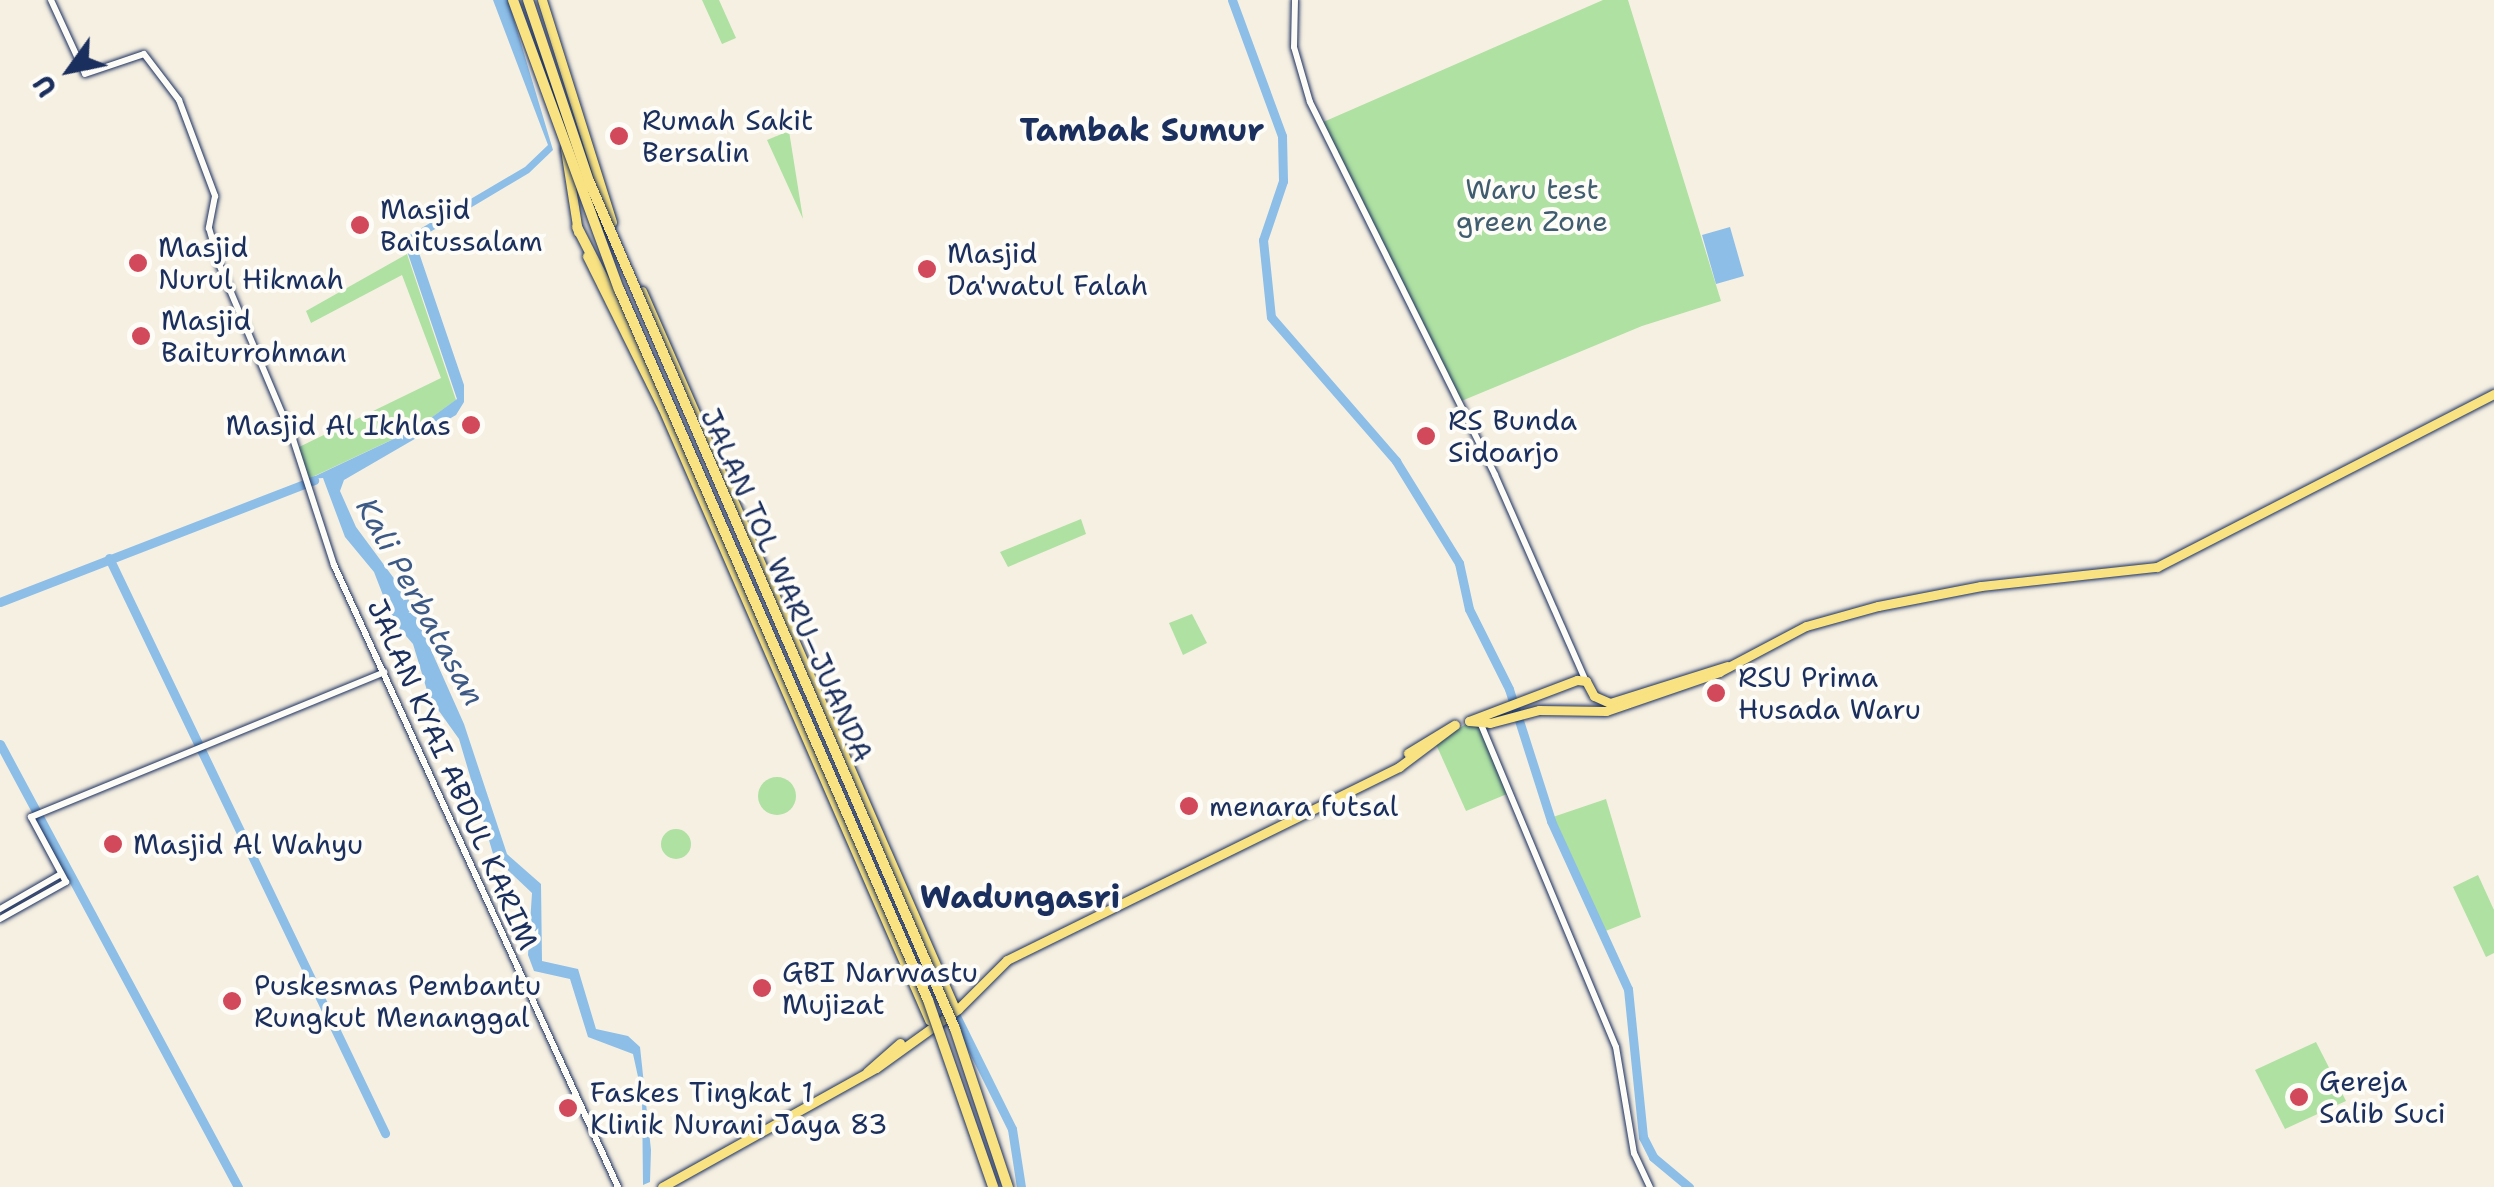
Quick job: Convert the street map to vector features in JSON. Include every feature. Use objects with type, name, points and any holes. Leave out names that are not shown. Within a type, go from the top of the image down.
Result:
[{"type":"highway","name":"JALAN TOL WARU–JUANDA","points":[[516,0],[588,213],[667,400],[955,1029],[1008,1187]]},
{"type":"highway","name":"JALAN TOL WARU–JUANDA","points":[[528,0],[589,181],[928,1000],[993,1187]]},
{"type":"highway","points":[[576,227],[667,400]]},
{"type":"main road","points":[[516,0],[566,154],[576,227],[929,1020]]},
{"type":"main road","points":[[542,0],[592,170],[956,1011]]},
{"type":"main road","points":[[566,154],[586,150]]},
{"type":"main road","points":[[568,179],[592,170]]},
{"type":"main road","points":[[1538,705],[1587,713],[1644,699],[1806,626],[1904,600],[2157,567],[2494,394]]},
{"type":"main road","points":[[662,1187],[790,1122],[956,1011],[1015,956],[1392,768],[1441,728],[1538,705],[1581,678],[1594,696],[1610,703],[1722,666]]},
{"type":"main road","points":[[1587,713],[1594,696]]},
{"type":"main road","points":[[904,959],[929,947]]},
{"type":"main road","points":[[910,973],[935,963]]},
{"type":"main road","points":[[866,1072],[929,1020],[944,1018]]},
{"type":"street","name":"JALAN KYAI ABDUL KARIM","points":[[52,0],[85,74],[142,53],[175,92],[215,196],[209,228],[219,264],[293,439],[304,482],[384,672],[618,1187]]},
{"type":"street","points":[[1295,0],[1294,47],[1310,102],[1495,475],[1581,678]]},
{"type":"street","points":[[63,878],[34,816],[384,672]]},
{"type":"street","points":[[1476,720],[1616,1047],[1632,1146],[1650,1187]]},
{"type":"street","points":[[0,910],[63,878]]},
{"type":"street","points":[[0,919],[63,878]]},
{"type":"green space","points":[[702,0],[719,0],[736,38],[722,44]]},
{"type":"green space","name":"Waru test green Zone","points":[[1603,0],[1628,0],[1721,301],[1642,326],[1459,402],[1321,123]]},
{"type":"green space","points":[[789,131],[803,219],[767,140]]},
{"type":"green space","points":[[407,254],[456,400],[417,428],[306,480],[297,448],[441,378],[402,275],[311,323],[306,311]]},
{"type":"green space","points":[[1081,519],[1086,534],[1008,567],[1000,552]]},
{"type":"green space","points":[[1192,614],[1207,643],[1183,655],[1169,623]]},
{"type":"green space","points":[[1468,723],[1479,725],[1507,794],[1466,811],[1435,742]]},
{"type":"green space","points":[[777,777],[790,783],[796,796],[790,809],[777,815],[764,809],[758,796],[764,783]]},
{"type":"green space","points":[[1606,799],[1641,917],[1603,932],[1550,818]]},
{"type":"green space","points":[[676,829],[690,838],[691,844],[682,858],[676,859],[662,850],[661,844],[670,830]]},
{"type":"green space","points":[[2478,875],[2494,910],[2494,953],[2486,957],[2453,887]]},
{"type":"green space","points":[[2316,1042],[2346,1101],[2285,1129],[2255,1070]]},
{"type":"water","name":"Kali Perbatasan","points":[[493,0],[508,0],[553,150],[529,173],[415,241],[464,385],[464,402],[456,415],[344,480],[340,491],[356,527],[407,596],[464,724],[507,854],[541,884],[542,961],[578,969],[596,1029],[628,1036],[640,1047],[651,1150],[650,1182],[643,1185],[642,1095],[633,1054],[588,1037],[570,979],[534,971],[528,955],[532,893],[494,857],[459,739],[429,697],[413,644],[393,621],[374,572],[345,537],[323,478],[309,479],[417,428],[457,399],[403,239],[525,167],[548,145]]},
{"type":"water","points":[[1730,227],[1744,276],[1716,284],[1702,235]]},
{"type":"waterway","points":[[1232,0],[1282,136],[1283,181],[1263,240],[1271,317],[1396,461],[1459,563],[1469,609],[1509,689],[1551,821],[1628,989],[1643,1137],[1653,1157],[1689,1187]]},
{"type":"waterway","points":[[0,602],[314,480]]},
{"type":"waterway","points":[[109,558],[385,1133]]},
{"type":"waterway","points":[[0,744],[238,1187]]},
{"type":"waterway","points":[[955,1014],[1012,1129],[1021,1187]]},
{"type":"place","name":"Rumah Sakit Bersalin","points":[[619,136]]},
{"type":"place","name":"Masjid Baitussalam","points":[[360,225]]},
{"type":"place","name":"Masjid Nurul Hikmah","points":[[138,263]]},
{"type":"place","name":"Masjid Da'watul Falah","points":[[927,269]]},
{"type":"place","name":"Masjid Baiturrohman","points":[[141,336]]},
{"type":"place","name":"Masjid Al Ikhlas","points":[[471,425]]},
{"type":"place","name":"RS Bunda Sidoarjo","points":[[1426,436]]},
{"type":"place","name":"RSU Prima Husada Waru","points":[[1716,693]]},
{"type":"place","name":"menara futsal","points":[[1189,806]]},
{"type":"place","name":"Masjid Al Wahyu","points":[[113,844]]},
{"type":"place","name":"GBI Narwastu Mujizat","points":[[762,988]]},
{"type":"place","name":"Puskesmas Pembantu Rungkut Menanggal","points":[[232,1001]]},
{"type":"place","name":"Gereja Salib Suci","points":[[2299,1097]]},
{"type":"place","name":"Faskes Tingkat 1 Klinik Nurani Jaya 83","points":[[568,1108]]},
{"type":"district","name":"Tambak Sumur","points":[[1142,130]]},
{"type":"district","name":"Wadungasri","points":[[1020,897]]}]
